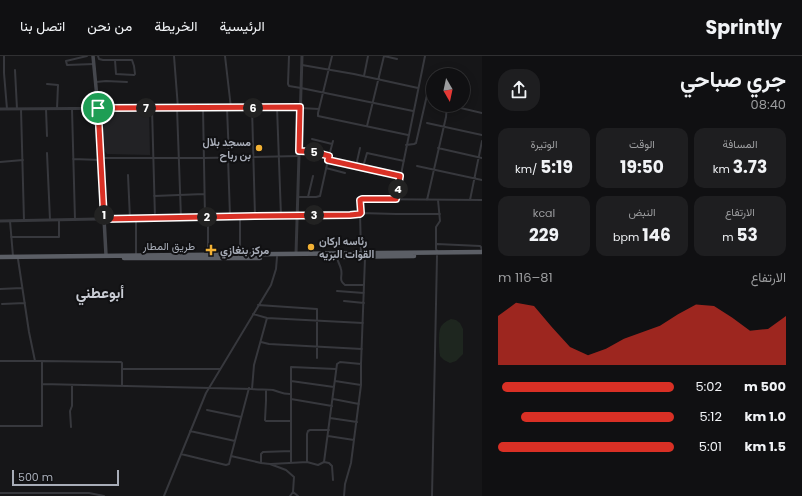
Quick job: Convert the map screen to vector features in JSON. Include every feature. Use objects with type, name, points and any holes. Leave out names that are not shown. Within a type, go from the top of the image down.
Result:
[{"type":"highway","name":"طريق المطار","points":[[0,258],[13,256],[337,257],[436,252],[482,253]]},
{"type":"highway","name":"طريق المطار","points":[[0,258],[18,259],[106,255],[363,255]]},
{"type":"main road","points":[[93,56],[98,108],[106,255]]},
{"type":"street","points":[[4,56],[7,109]]},
{"type":"street","points":[[87,56],[66,61],[67,65],[94,64]]},
{"type":"street","points":[[98,56],[102,60],[115,60],[132,60],[135,74],[116,74],[115,60]]},
{"type":"street","points":[[174,56],[181,218]]},
{"type":"street","points":[[225,56],[229,108],[230,216]]},
{"type":"street","points":[[289,56],[289,86],[413,112]]},
{"type":"street","points":[[296,254],[302,56]]},
{"type":"street","points":[[332,56],[318,116],[408,136]]},
{"type":"street","points":[[364,76],[368,56]]},
{"type":"street","points":[[367,126],[384,56],[397,59]]},
{"type":"street","points":[[396,199],[425,56]]},
{"type":"street","points":[[301,65],[329,69],[418,88]]},
{"type":"street","points":[[15,70],[16,109]]},
{"type":"street","points":[[96,82],[127,82]]},
{"type":"street","points":[[47,84],[58,85],[57,109]]},
{"type":"street","points":[[406,145],[416,143],[426,99]]},
{"type":"street","points":[[0,109],[278,107],[319,109]]},
{"type":"street","points":[[278,107],[281,216]]},
{"type":"street","points":[[152,108],[155,218]]},
{"type":"street","points":[[203,108],[204,194],[207,217],[208,255]]},
{"type":"street","points":[[252,108],[255,216]]},
{"type":"street","points":[[21,109],[24,221]]},
{"type":"street","points":[[46,109],[47,136]]},
{"type":"street","points":[[72,109],[75,220]]},
{"type":"street","points":[[470,110],[482,113]]},
{"type":"street","points":[[427,200],[446,112]]},
{"type":"street","points":[[427,123],[482,135]]},
{"type":"street","points":[[298,197],[320,196],[333,142],[312,139]]},
{"type":"street","points":[[470,200],[482,140]]},
{"type":"street","points":[[356,166],[360,148]]},
{"type":"street","points":[[438,148],[482,158]]},
{"type":"street","points":[[299,151],[310,151],[329,156]]},
{"type":"street","points":[[47,153],[50,220]]},
{"type":"street","points":[[363,168],[367,153],[404,161]]},
{"type":"street","points":[[73,159],[299,156]]},
{"type":"street","points":[[0,162],[23,160]]},
{"type":"street","points":[[328,160],[400,176]]},
{"type":"street","points":[[417,166],[482,180]]},
{"type":"street","points":[[326,168],[346,173]]},
{"type":"street","points":[[128,175],[130,219]]},
{"type":"street","points":[[308,197],[313,176]]},
{"type":"street","points":[[154,196],[204,194]]},
{"type":"street","points":[[344,496],[345,484],[351,463],[361,384],[364,285],[360,200],[482,200]]},
{"type":"street","points":[[432,496],[436,227],[440,222],[438,200]]},
{"type":"street","points":[[0,221],[350,215],[361,213],[440,214]]},
{"type":"street","points":[[240,216],[240,254]]},
{"type":"street","points":[[136,219],[136,255]]},
{"type":"street","points":[[11,237],[59,237],[59,220]]},
{"type":"street","points":[[10,221],[13,256]]},
{"type":"street","points":[[436,244],[480,246],[482,253]]},
{"type":"street","points":[[164,496],[203,399],[272,281],[277,265],[277,257]]},
{"type":"street","points":[[337,257],[343,284],[364,285]]},
{"type":"street","points":[[18,259],[35,361]]},
{"type":"street","points":[[0,289],[22,288]]},
{"type":"street","points":[[337,291],[364,292]]},
{"type":"street","points":[[344,301],[364,303]]},
{"type":"street","points":[[2,304],[25,303]]},
{"type":"street","points":[[258,305],[317,309],[317,358]]},
{"type":"street","points":[[253,314],[267,318],[363,323]]},
{"type":"street","points":[[252,389],[254,365],[267,318]]},
{"type":"street","points":[[260,342],[269,344],[362,349]]},
{"type":"street","points":[[0,361],[122,362],[122,386]]},
{"type":"street","points":[[0,426],[42,426],[42,361]]},
{"type":"street","points":[[324,462],[338,363],[361,364]]},
{"type":"street","points":[[291,463],[290,367],[336,369]]},
{"type":"street","points":[[122,369],[220,369]]},
{"type":"street","points":[[291,381],[334,387]]},
{"type":"street","points":[[335,381],[361,384]]},
{"type":"street","points":[[42,384],[248,388],[273,390],[282,394],[291,394]]},
{"type":"street","points":[[71,427],[70,411],[72,406],[72,385]]},
{"type":"street","points":[[181,454],[226,465],[229,464],[248,388]]},
{"type":"street","points":[[266,390],[265,420],[291,421]]},
{"type":"street","points":[[291,399],[332,406]]},
{"type":"street","points":[[333,399],[359,404]]},
{"type":"street","points":[[207,410],[241,417]]},
{"type":"street","points":[[330,418],[357,422]]},
{"type":"street","points":[[307,462],[308,431],[329,430]]},
{"type":"street","points":[[190,431],[235,441]]},
{"type":"street","points":[[328,436],[354,440]]},
{"type":"street","points":[[261,463],[261,454],[263,452],[291,452]]},
{"type":"street","points":[[231,456],[270,464],[307,462],[318,465],[324,462],[329,463],[332,466],[333,480]]},
{"type":"street","points":[[270,464],[286,470],[293,476],[293,492],[290,496]]},
{"type":"street","points":[[293,492],[298,496]]},
{"type":"street","points":[[0,493],[89,493],[104,496]]},
{"type":"shaded area","points":[[149,110],[150,155],[107,154],[104,150],[103,111]]},
{"type":"shaded area","points":[[451,319],[460,323],[463,329],[463,354],[456,361],[450,363],[440,356],[439,335],[442,325]]},
{"type":"place","name":"مسجد بلال بن رباح","points":[[259,148]]},
{"type":"place","name":"رئاسه اركان القوات البريه","points":[[311,247]]},
{"type":"place","name":"مركز بنغازي","points":[[211,250]]},
{"type":"district","name":"أبوعطني","points":[[100,292]]},
{"type":"route","points":[[300,107],[299,151],[310,151],[329,156],[328,160],[400,176],[396,199],[362,199],[360,200],[361,213],[350,215],[104,219],[98,108],[300,107]]}]
